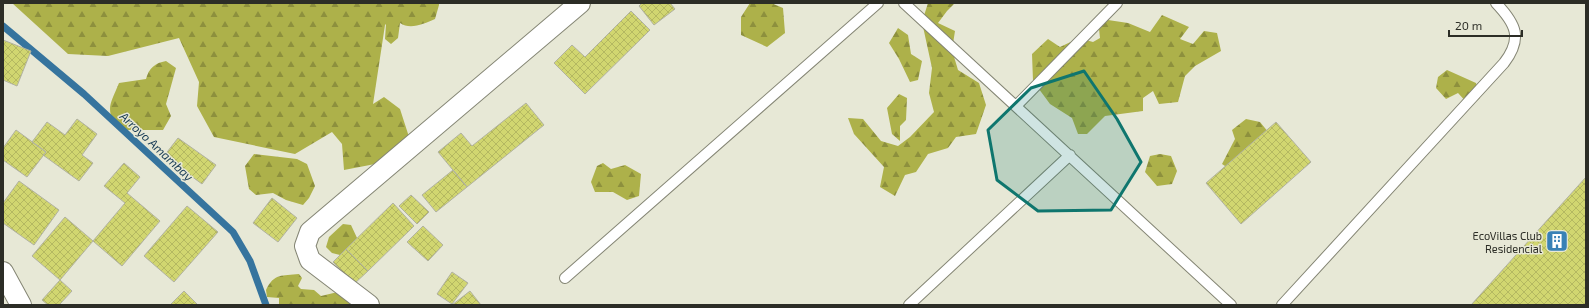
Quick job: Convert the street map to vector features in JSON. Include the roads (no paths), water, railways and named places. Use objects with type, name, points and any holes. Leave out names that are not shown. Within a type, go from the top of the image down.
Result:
[{"type":"street","points":[[369,305],[310,260],[305,246],[310,232],[580,3]]},
{"type":"street","points":[[3,272],[21,305]]},
{"type":"lane","points":[[565,278],[878,3]]},
{"type":"lane","points":[[904,3],[1232,305]]},
{"type":"lane","points":[[1016,106],[1117,3]]},
{"type":"lane","points":[[1282,305],[1513,52],[1515,38],[1514,27],[1509,16],[1496,3]]},
{"type":"lane","points":[[909,305],[1070,155]]},
{"type":"waterway","name":"Arroyo Amambay","points":[[3,26],[84,94],[233,232],[250,261],[266,305]]},
{"type":"place","name":"EcoVillas Club Residencial","points":[[1557,241]]}]
